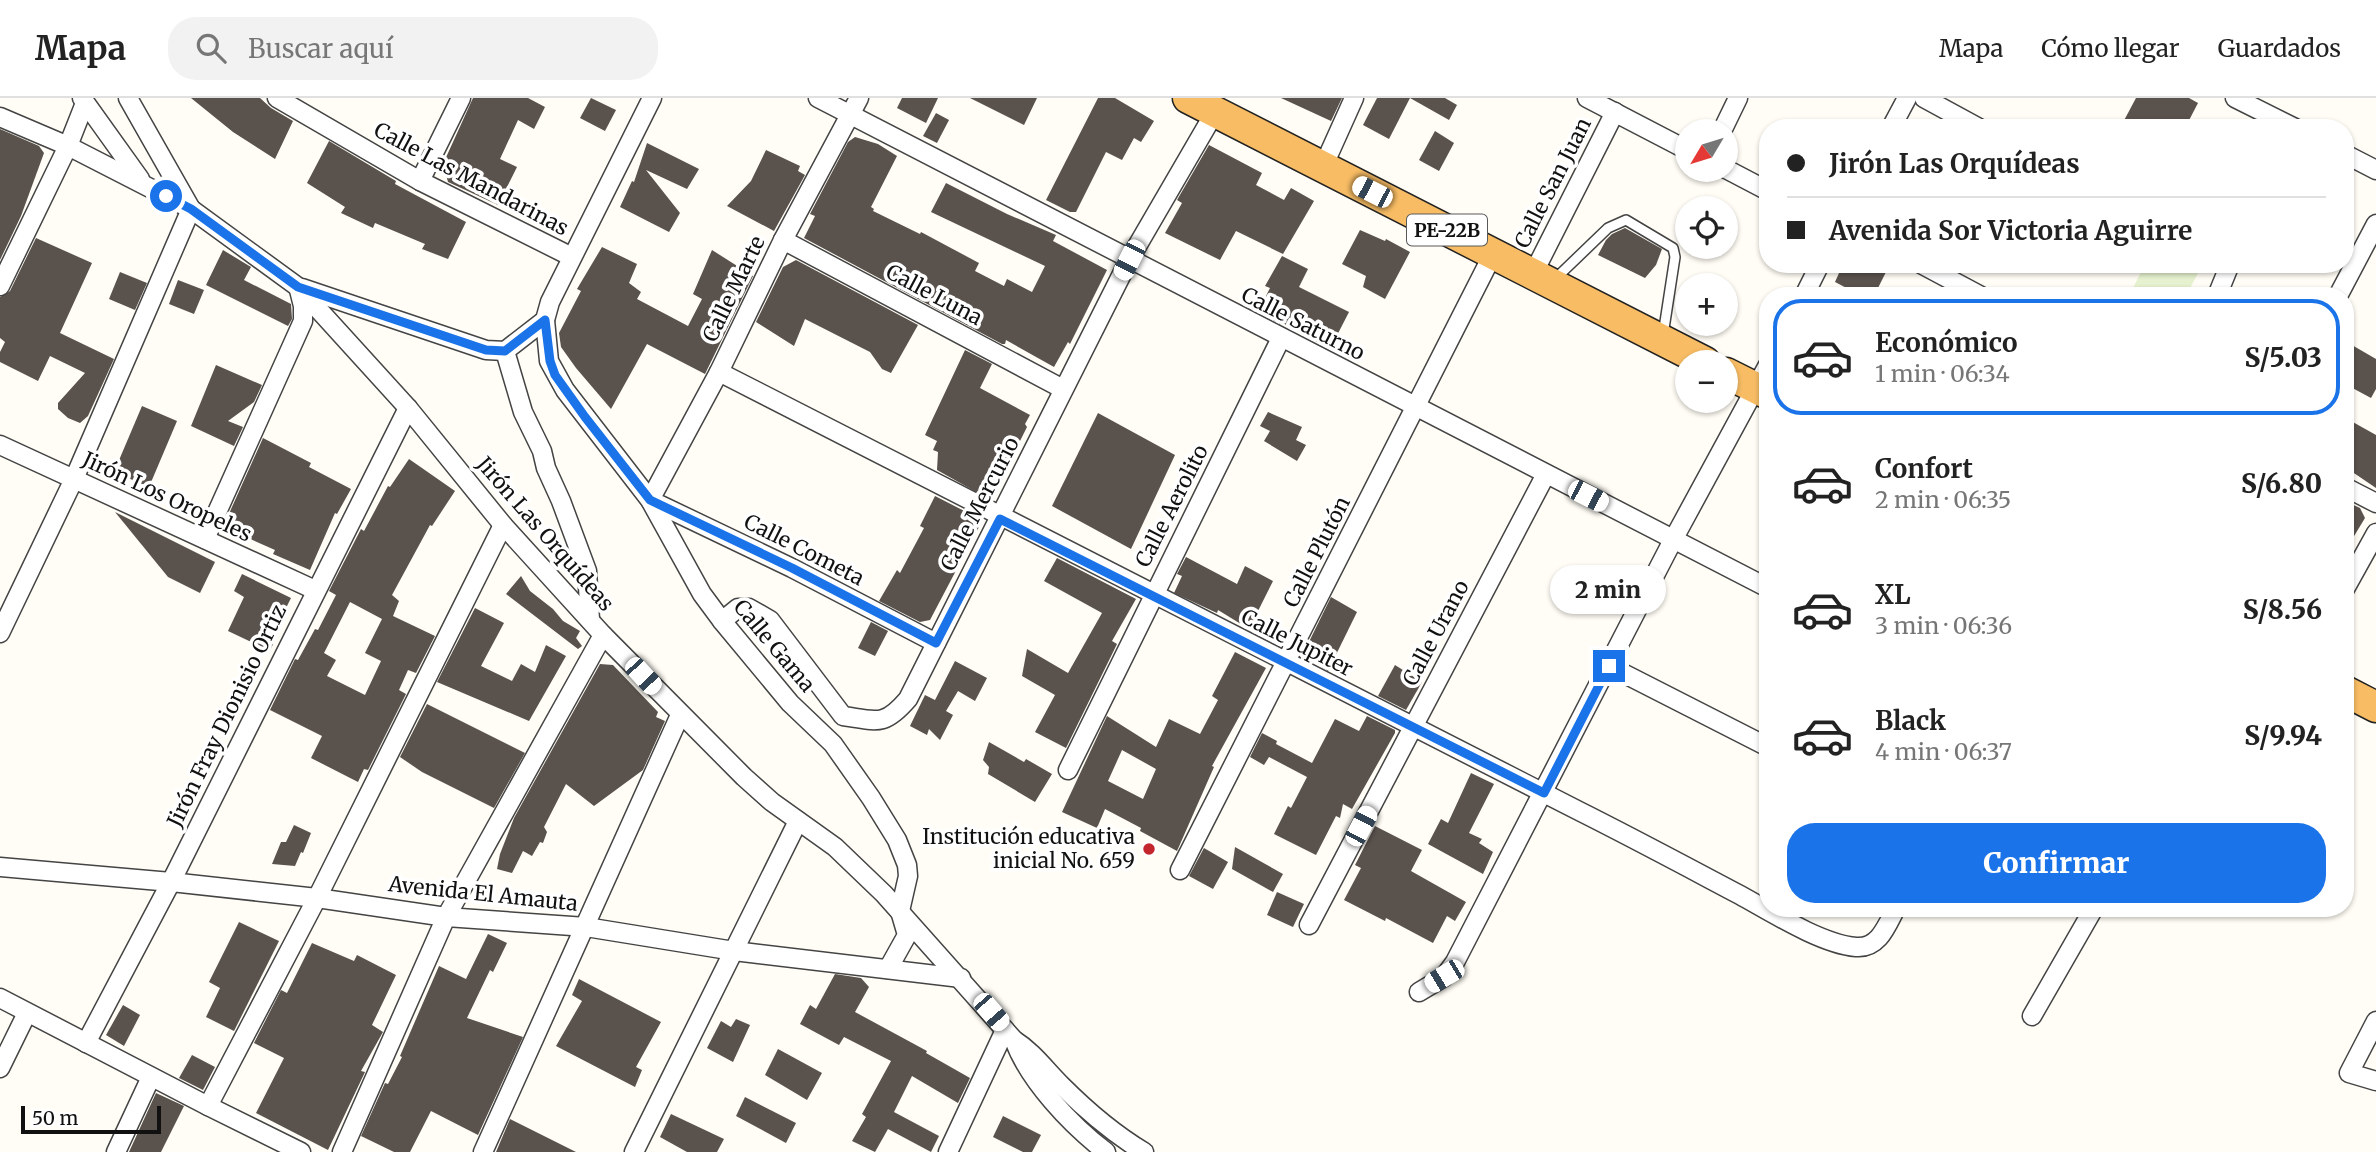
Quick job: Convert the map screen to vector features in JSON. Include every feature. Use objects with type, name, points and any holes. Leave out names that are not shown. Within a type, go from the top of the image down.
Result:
[{"type":"highway","name":"PE-22B","points":[[1188,98],[1682,350]]},
{"type":"highway","points":[[1738,376],[1759,381]]},
{"type":"highway","points":[[2354,696],[2376,708]]},
{"type":"street","points":[[0,632],[74,479],[191,209],[128,98]]},
{"type":"street","name":"Calle Las Mandarinas","points":[[277,98],[420,181],[572,257]]},
{"type":"street","points":[[420,181],[461,98]]},
{"type":"street","points":[[298,287],[486,350],[505,351],[545,320],[550,302],[652,98]]},
{"type":"street","name":"Calle Saturno","points":[[818,98],[855,106],[1129,260],[1759,583]]},
{"type":"street","points":[[1323,167],[1354,98]]},
{"type":"street","points":[[1587,98],[1675,144]]},
{"type":"street","points":[[1728,119],[1738,98]]},
{"type":"street","points":[[1896,119],[1907,98]]},
{"type":"street","points":[[1924,98],[1962,119]]},
{"type":"street","points":[[2235,98],[2268,114]]},
{"type":"street","points":[[0,286],[68,146],[83,101]]},
{"type":"street","points":[[83,101],[142,182]]},
{"type":"street","name":"Calle Marte","points":[[650,500],[719,372],[783,240],[855,106]]},
{"type":"street","name":"Calle Mercurio","points":[[722,621],[738,608],[749,608],[769,620],[844,716],[886,720],[908,699],[1129,260],[1215,112]]},
{"type":"street","name":"Calle San Juan","points":[[1541,279],[1615,112]]},
{"type":"street","name":"Jirón Las Orquídeas","points":[[0,117],[68,146],[191,209],[298,287],[408,408],[503,525],[603,635],[680,715],[772,802],[835,846],[901,911],[1010,1035]]},
{"type":"street","points":[[2354,159],[2376,170]]},
{"type":"street","points":[[1738,175],[1759,186]]},
{"type":"street","points":[[2354,266],[2376,224]]},
{"type":"street","name":"Calle Luna","points":[[783,240],[1063,389]]},
{"type":"street","name":"Calle Plutón","points":[[1180,870],[1493,254]]},
{"type":"street","points":[[1938,273],[1964,287]]},
{"type":"street","points":[[205,539],[303,321],[303,306],[298,287]]},
{"type":"street","name":"Calle Gama","points":[[545,320],[550,361],[565,390],[650,500],[702,594],[790,703],[834,744],[886,821],[907,865],[908,876],[901,911],[907,935],[888,969]]},
{"type":"street","name":"Calle Aerolito","points":[[1068,771],[1282,338]]},
{"type":"street","points":[[505,351],[523,412],[542,451],[546,468],[587,571],[590,620]]},
{"type":"street","name":"Calle Jupiter","points":[[719,372],[1000,519],[1544,793],[1759,906]]},
{"type":"street","points":[[1419,992],[1444,976],[1455,962],[1673,540],[1759,389]]},
{"type":"street","name":"Jirón Fray Dionisio Ortiz","points":[[86,1043],[171,882],[408,408]]},
{"type":"street","name":"Jirón Los Oropeles","points":[[0,445],[315,590]]},
{"type":"street","name":"Calle Urano","points":[[1310,925],[1546,474]]},
{"type":"street","points":[[2354,492],[2376,503]]},
{"type":"street","name":"Calle Cometa","points":[[650,500],[792,568],[936,643]]},
{"type":"street","points":[[208,1106],[317,898],[503,525]]},
{"type":"street","points":[[2354,573],[2376,533]]},
{"type":"street","points":[[342,1152],[446,917],[603,635]]},
{"type":"street","points":[[1609,666],[1759,742]]},
{"type":"street","points":[[482,1152],[680,715]]},
{"type":"street","points":[[634,1152],[798,821]]},
{"type":"street","name":"Avenida El Amauta","points":[[0,867],[317,898],[446,917],[586,927],[734,951],[961,978]]},
{"type":"street","name":"Calle Jupiter","points":[[1780,917],[1830,940],[1857,947],[1879,939],[1891,917]]},
{"type":"street","points":[[2032,1016],[2089,917]]},
{"type":"street","points":[[0,998],[301,1152]]},
{"type":"street","points":[[0,1068],[27,1013]]},
{"type":"street","points":[[2376,1021],[2349,1073],[2376,1081]]},
{"type":"street","points":[[947,1152],[1010,1035]]},
{"type":"street","points":[[1010,1035],[1020,1058],[1034,1077],[1079,1129],[1106,1152]]},
{"type":"street","points":[[1010,1035],[1031,1051],[1061,1085],[1096,1117],[1144,1152]]},
{"type":"street","points":[[116,1152],[151,1077]]},
{"type":"lane","points":[[1541,279],[1608,229],[1626,220],[1673,248],[1675,257],[1662,340]]},
{"type":"green space","points":[[2140,273],[2198,273],[2191,287],[2134,287]]},
{"type":"building","points":[[191,98],[260,98],[293,121],[275,159],[233,132]]},
{"type":"building","points":[[473,98],[528,98],[545,107],[534,129],[518,120],[500,159],[517,167],[498,205],[448,182],[443,164]]},
{"type":"building","points":[[591,98],[616,110],[605,131],[580,118]]},
{"type":"building","points":[[902,98],[938,98],[926,123],[897,108]]},
{"type":"building","points":[[970,98],[1037,98],[1024,125]]},
{"type":"building","points":[[1098,98],[1115,98],[1154,121],[1141,142],[1134,138],[1122,160],[1106,152],[1076,212],[1070,212],[1046,200]]},
{"type":"building","points":[[1281,98],[1342,98],[1331,121]]},
{"type":"building","points":[[1377,98],[1410,98],[1389,139],[1363,125]]},
{"type":"building","points":[[1410,98],[1445,98],[1457,105],[1449,120]]},
{"type":"building","points":[[2136,98],[2189,98],[2198,103],[2190,119],[2125,119]]},
{"type":"building","points":[[936,113],[949,120],[937,143],[923,136]]},
{"type":"building","points":[[0,129],[39,146],[44,153],[21,216],[0,260]]},
{"type":"building","points":[[1435,131],[1454,143],[1439,171],[1419,160]]},
{"type":"building","points":[[855,137],[878,144],[897,156],[871,207],[873,211],[920,234],[921,232],[979,263],[975,271],[1004,286],[1007,279],[1032,292],[1045,266],[931,212],[946,183],[1056,235],[1053,241],[1107,270],[1070,344],[1068,342],[1054,367],[1006,340],[1005,344],[1002,344],[804,238],[815,216],[810,214],[848,142]]},
{"type":"building","points":[[329,141],[396,181],[395,184],[466,222],[448,259],[422,249],[425,244],[375,223],[373,228],[341,213],[345,207],[307,183]]},
{"type":"building","points":[[647,143],[699,169],[687,189],[646,170],[680,213],[669,232],[620,207],[632,181],[634,182]]},
{"type":"building","points":[[1209,145],[1262,173],[1256,185],[1284,200],[1291,188],[1314,201],[1283,254],[1236,231],[1220,260],[1165,233],[1182,203],[1177,200]]},
{"type":"building","points":[[766,150],[800,166],[798,171],[805,175],[774,231],[727,206],[751,181]]},
{"type":"building","points":[[1625,228],[1662,249],[1656,265],[1645,278],[1598,255],[1612,234]]},
{"type":"building","points":[[1360,230],[1385,241],[1386,239],[1410,252],[1385,299],[1363,287],[1366,276],[1342,264]]},
{"type":"building","points":[[36,238],[92,263],[60,333],[114,359],[88,416],[80,423],[68,418],[58,409],[58,403],[85,373],[50,356],[38,381],[0,362],[0,352],[5,342],[0,338],[0,297],[10,291]]},
{"type":"building","points":[[602,247],[637,264],[629,283],[641,292],[637,299],[688,326],[702,299],[693,294],[712,250],[753,276],[705,374],[647,344],[611,409],[576,368],[561,347],[559,333],[581,291],[577,289]]},
{"type":"building","points":[[223,250],[251,267],[244,280],[291,304],[292,319],[288,326],[206,285]]},
{"type":"building","points":[[1282,256],[1308,269],[1299,287],[1349,312],[1330,349],[1258,312],[1270,288],[1265,286]]},
{"type":"building","points":[[796,260],[918,325],[891,373],[882,369],[870,352],[805,319],[794,346],[756,322],[783,267]]},
{"type":"building","points":[[120,272],[147,283],[135,310],[109,299]]},
{"type":"building","points":[[1839,273],[1886,273],[1878,287],[1845,287],[1835,282]]},
{"type":"building","points":[[178,280],[204,290],[194,314],[169,304]]},
{"type":"building","points":[[2354,346],[2376,359],[2376,389],[2371,398],[2354,389]]},
{"type":"building","points":[[965,350],[992,364],[980,388],[1030,415],[1025,424],[1027,427],[998,485],[982,487],[978,493],[937,470],[938,452],[933,450],[937,441],[925,435]]},
{"type":"building","points":[[216,365],[262,385],[254,402],[228,421],[243,427],[234,446],[191,426]]},
{"type":"building","points":[[142,406],[177,421],[149,487],[114,472]]},
{"type":"building","points":[[1268,412],[1302,427],[1296,440],[1306,445],[1297,461],[1264,441],[1270,431],[1260,426]]},
{"type":"building","points":[[1098,413],[1175,455],[1131,549],[1052,506]]},
{"type":"building","points":[[2354,423],[2376,435],[2376,488],[2354,473]]},
{"type":"building","points":[[263,438],[311,463],[309,467],[351,489],[337,514],[335,513],[310,570],[273,554],[275,550],[223,527]]},
{"type":"building","points":[[409,459],[455,491],[432,526],[430,525],[392,595],[399,601],[393,616],[435,636],[416,673],[408,670],[399,690],[406,694],[368,770],[364,769],[358,782],[311,758],[322,736],[270,710],[295,659],[298,660],[315,629],[318,630],[336,595],[329,591],[361,529],[364,531],[388,486],[390,487]],"holes":[[[350,602],[382,619],[365,653],[381,661],[365,695],[327,676],[336,660],[324,653]]]},
{"type":"building","points":[[935,496],[978,518],[980,525],[930,620],[920,622],[879,601],[897,570],[900,573],[924,528],[920,526]]},
{"type":"building","points":[[2354,505],[2360,508],[2365,518],[2354,536]]},
{"type":"building","points":[[115,512],[215,562],[200,593],[168,577]]},
{"type":"building","points":[[1186,557],[1237,584],[1245,566],[1273,581],[1249,629],[1218,610],[1217,613],[1174,593],[1182,576],[1177,574]]},
{"type":"building","points":[[1057,558],[1136,599],[1112,641],[1117,644],[1066,748],[1035,732],[1055,695],[1022,676],[1027,649],[1068,673],[1102,613],[1044,581]]},
{"type":"building","points":[[242,574],[291,598],[277,626],[280,628],[270,651],[228,631],[244,597],[234,591]]},
{"type":"building","points":[[521,576],[530,591],[553,609],[563,621],[580,631],[576,638],[582,646],[578,649],[506,594]]},
{"type":"building","points":[[1331,597],[1357,612],[1328,671],[1303,654]]},
{"type":"building","points":[[475,608],[504,623],[481,666],[512,681],[521,664],[535,672],[546,645],[566,656],[529,721],[437,682]]},
{"type":"building","points":[[871,622],[888,631],[875,656],[858,648]]},
{"type":"building","points":[[1235,652],[1266,668],[1212,766],[1214,767],[1177,851],[1105,809],[1097,828],[1062,812],[1107,716],[1156,747],[1169,719],[1200,734],[1218,700],[1212,696]],"holes":[[[1122,750],[1156,769],[1143,799],[1108,781]]]},
{"type":"building","points":[[955,661],[987,678],[975,701],[958,691],[946,711],[953,715],[940,740],[929,729],[927,735],[910,726],[925,695],[935,700]]},
{"type":"building","points":[[600,664],[613,665],[658,712],[656,717],[665,721],[643,770],[594,806],[566,784],[544,827],[547,832],[543,843],[540,842],[532,856],[523,851],[512,873],[497,869],[514,818]]},
{"type":"building","points":[[1395,665],[1422,682],[1406,710],[1378,696]]},
{"type":"building","points":[[427,704],[525,753],[494,808],[422,772],[400,757]]},
{"type":"building","points":[[1367,716],[1395,730],[1395,733],[1352,809],[1343,804],[1340,818],[1336,816],[1316,855],[1274,834],[1307,777],[1269,757],[1264,765],[1250,757],[1262,733],[1277,741],[1276,744],[1312,763],[1335,719],[1359,731]]},
{"type":"building","points":[[989,742],[1052,774],[1035,802],[988,774],[989,767],[983,760]]},
{"type":"building","points":[[1471,773],[1494,784],[1469,833],[1482,839],[1479,843],[1493,852],[1483,874],[1428,844],[1441,819],[1448,823]]},
{"type":"building","points":[[294,825],[311,833],[303,853],[301,852],[295,866],[272,864],[281,842],[286,842]]},
{"type":"building","points":[[1375,826],[1422,850],[1411,871],[1466,902],[1455,921],[1447,916],[1433,943],[1344,900],[1361,868],[1355,865]]},
{"type":"building","points":[[1235,847],[1283,874],[1273,892],[1232,869]]},
{"type":"building","points":[[1204,848],[1228,862],[1213,889],[1189,876]]},
{"type":"building","points":[[1277,892],[1304,904],[1293,927],[1267,915]]},
{"type":"building","points":[[239,922],[279,941],[234,1031],[206,1017],[220,988],[209,982]]},
{"type":"building","points":[[488,934],[507,943],[493,972],[490,970],[467,1018],[523,1037],[478,1135],[431,1111],[410,1152],[394,1152],[361,1136],[385,1083],[388,1084],[402,1057],[400,1056],[439,966],[466,979]]},
{"type":"building","points":[[312,943],[354,961],[357,955],[396,975],[372,1025],[383,1032],[361,1071],[365,1072],[328,1150],[256,1113],[284,1058],[254,1043],[281,990],[287,993]]},
{"type":"building","points":[[835,974],[861,978],[869,987],[855,1012],[970,1078],[958,1103],[912,1076],[894,1112],[939,1136],[931,1152],[888,1129],[875,1152],[852,1141],[866,1117],[862,1114],[891,1061],[844,1037],[839,1045],[800,1024],[810,1005],[816,1009]]},
{"type":"building","points":[[579,979],[661,1022],[636,1067],[642,1070],[635,1087],[556,1046],[582,1001],[572,995]]},
{"type":"building","points":[[123,1005],[140,1015],[124,1046],[106,1035]]},
{"type":"building","points":[[736,1019],[750,1025],[733,1062],[707,1048],[721,1021],[731,1027]]},
{"type":"building","points":[[778,1049],[822,1073],[807,1100],[765,1075]]},
{"type":"building","points":[[192,1055],[215,1067],[203,1090],[179,1078]]},
{"type":"building","points":[[156,1093],[184,1106],[161,1152],[129,1152]]},
{"type":"building","points":[[745,1097],[796,1123],[786,1143],[736,1116]]},
{"type":"building","points":[[671,1114],[724,1139],[717,1152],[687,1152],[660,1137]]},
{"type":"building","points":[[1003,1116],[1041,1135],[1032,1152],[1023,1152],[993,1137]]},
{"type":"building","points":[[510,1119],[576,1152],[496,1152]]},
{"type":"place","name":"Institución educativa inicial No. 659","points":[[1149,849]]},
{"type":"route","points":[[166,196],[191,209],[298,287],[486,350],[505,351],[545,320],[550,361],[555,375],[650,500],[792,568],[936,643],[1000,519],[1544,793],[1609,666]]}]
